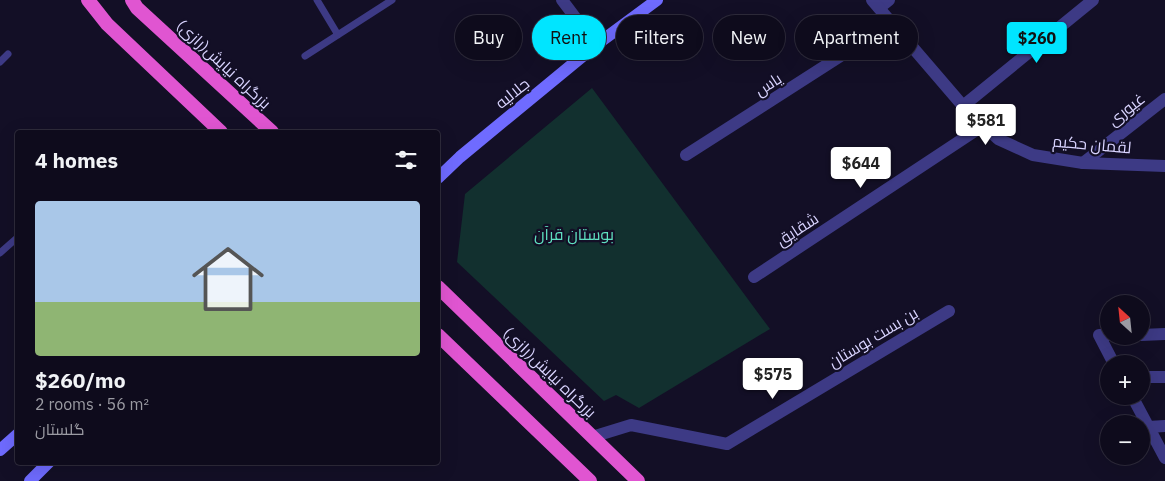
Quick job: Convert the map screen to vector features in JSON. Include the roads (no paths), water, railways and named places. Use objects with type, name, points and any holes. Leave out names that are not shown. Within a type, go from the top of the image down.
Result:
[{"type":"highway","points":[[88,0],[107,24],[218,130]]},
{"type":"highway","name":"بزرگراه نیایش(رازی)","points":[[132,0],[137,8],[270,130]]},
{"type":"highway","name":"بزرگراه نیایش(رازی)","points":[[440,289],[638,481]]},
{"type":"highway","points":[[440,337],[590,481]]},
{"type":"main road","name":"جلالیه","points":[[606,38],[657,0]]},
{"type":"main road","name":"جلالیه","points":[[460,157],[578,60]]},
{"type":"main road","points":[[440,166],[460,157]]},
{"type":"main road","points":[[440,176],[460,157]]},
{"type":"main road","points":[[0,450],[15,437]]},
{"type":"main road","points":[[30,481],[46,465]]},
{"type":"street","points":[[562,0],[573,15]]},
{"type":"street","points":[[964,106],[1093,0]]},
{"type":"street","name":"لقمان حکیم","points":[[880,3],[887,15]]},
{"type":"street","name":"لقمان حکیم","points":[[918,53],[964,106],[998,139],[1033,155],[1083,163],[1165,166]]},
{"type":"street","name":"یاس","points":[[686,155],[834,60]]},
{"type":"street","name":"غیوری","points":[[1083,163],[1165,99]]},
{"type":"street","name":"شقایق","points":[[754,277],[984,125]]},
{"type":"street","name":"بن بست بوستان","points":[[592,437],[631,425],[727,444],[949,311]]},
{"type":"street","points":[[1150,335],[1165,334]]},
{"type":"street","points":[[1150,377],[1165,377]]},
{"type":"street","points":[[1150,427],[1165,426]]},
{"type":"street","points":[[1150,431],[1165,458]]},
{"type":"lane","points":[[316,0],[338,35]]},
{"type":"lane","points":[[306,56],[392,0]]},
{"type":"lane","points":[[0,62],[8,54]]},
{"type":"lane","points":[[0,253],[15,240]]},
{"type":"park label","name":"بوستان قرآن","points":[[574,234]]}]
